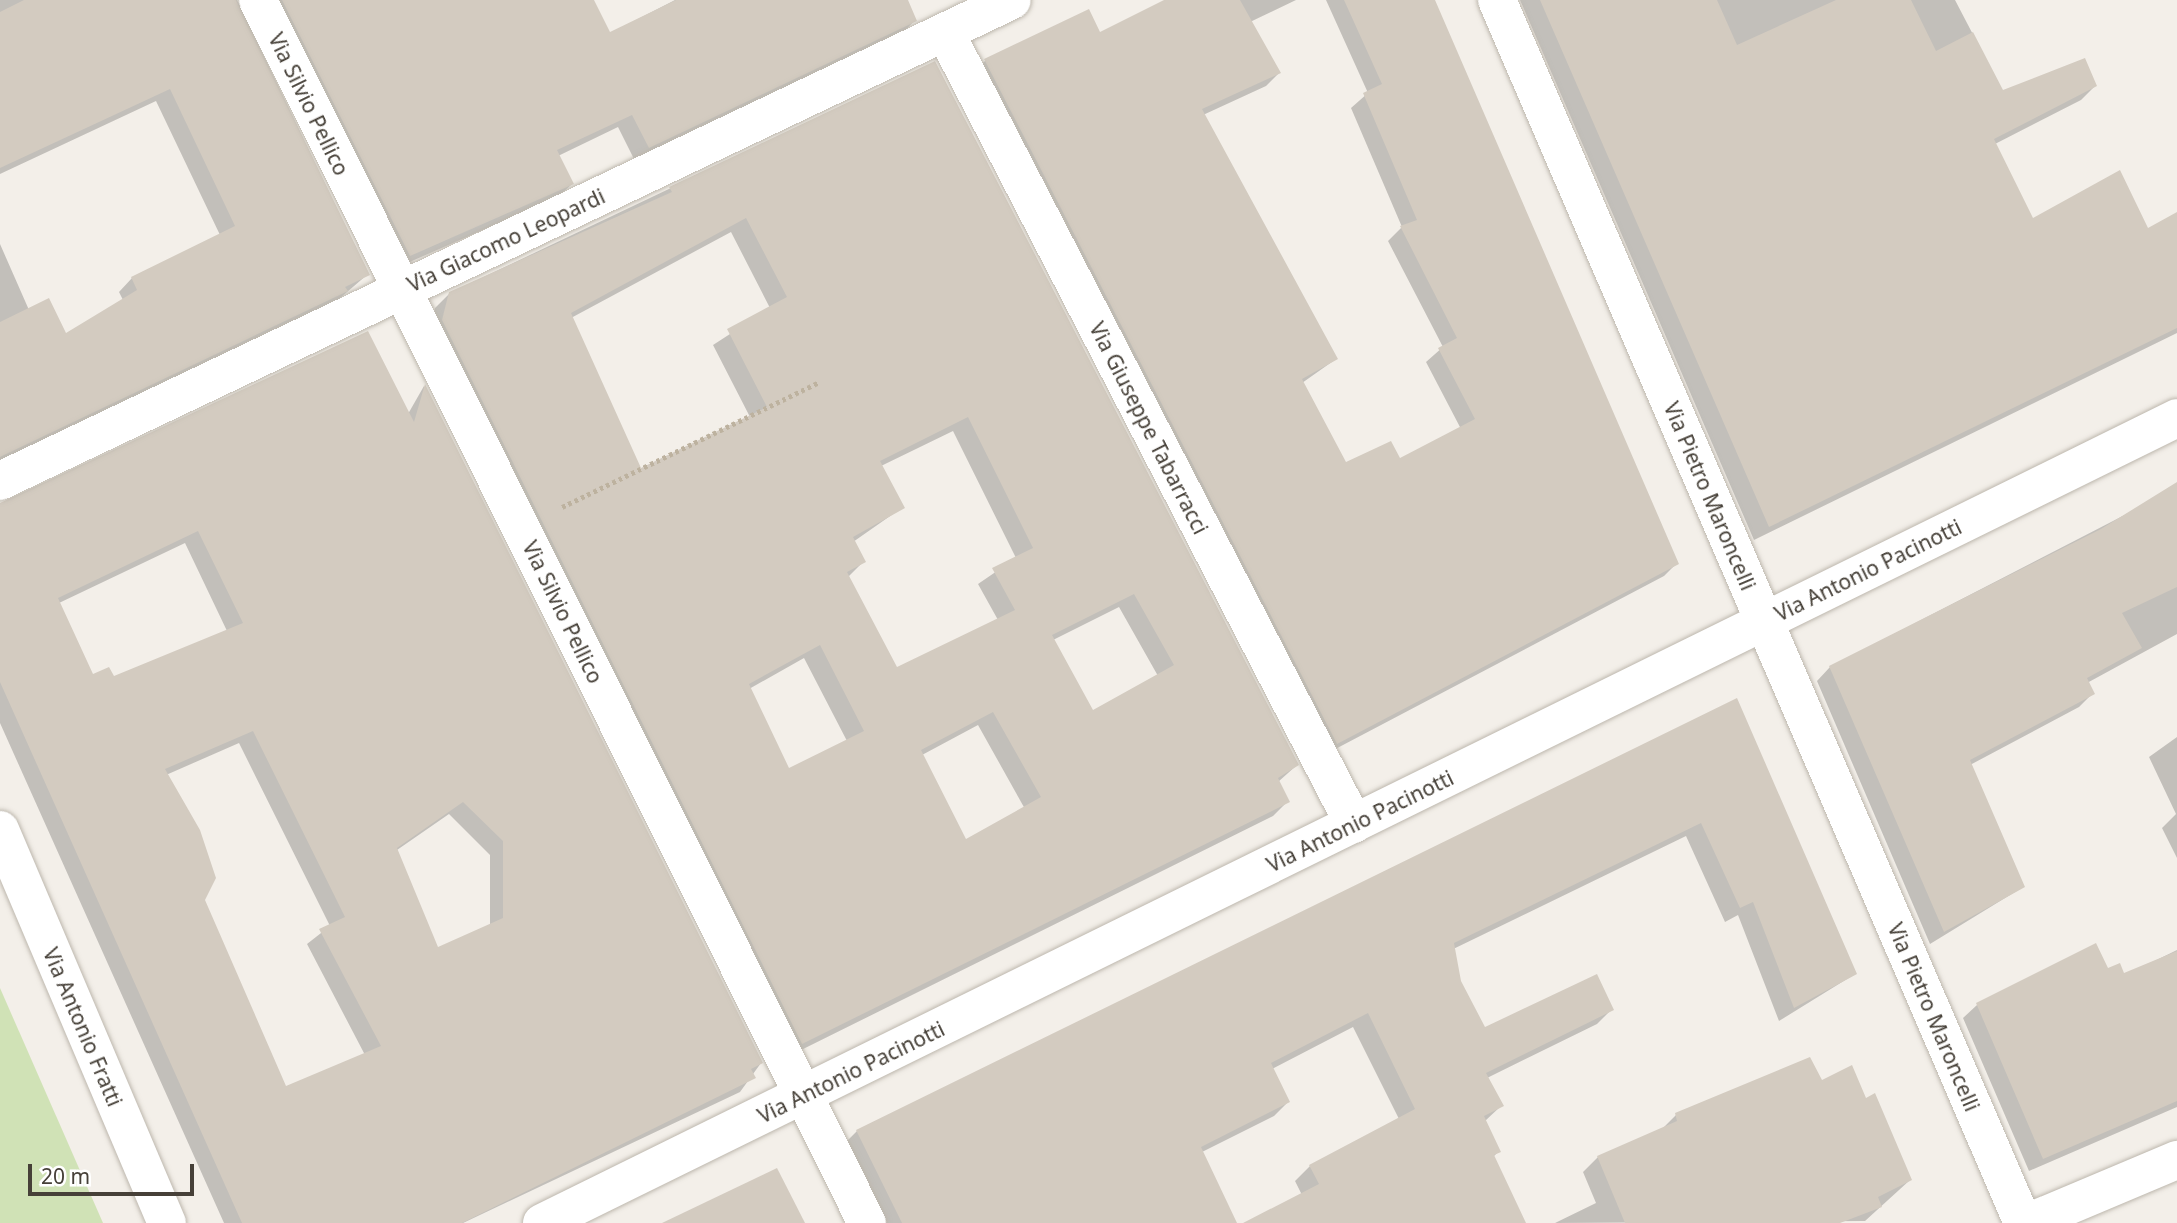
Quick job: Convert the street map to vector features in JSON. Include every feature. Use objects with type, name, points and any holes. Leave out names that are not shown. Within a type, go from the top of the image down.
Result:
[{"type":"street","name":"Via Silvio Pellico","points":[[258,0],[400,291],[521,527],[867,1223]]},
{"type":"street","name":"Via Giacomo Leopardi","points":[[0,481],[1012,0]]},
{"type":"street","name":"Via Pietro Maroncelli","points":[[1497,0],[2025,1223]]},
{"type":"street","name":"Via Giuseppe Tabarracci","points":[[945,32],[1354,824]]},
{"type":"street","name":"Via Antonio Pacinotti","points":[[542,1223],[2177,418]]},
{"type":"street","name":"Via Antonio Fratti","points":[[0,830],[167,1223]]},
{"type":"street","points":[[2025,1223],[2177,1160]]},
{"type":"path","points":[[521,527],[819,382]]},
{"type":"green space","points":[[0,988],[103,1223],[0,1223]]},
{"type":"building","points":[[24,0],[236,0],[370,275],[345,287],[348,291],[0,457],[0,322],[49,298],[66,333],[137,290],[131,277],[235,226],[170,89],[0,168],[0,12]]},
{"type":"building","points":[[282,0],[594,0],[610,32],[676,0],[908,0],[917,21],[649,148],[632,115],[557,150],[574,184],[410,256]]},
{"type":"building","points":[[1164,0],[1240,0],[1281,73],[1202,109],[1338,359],[1302,379],[1346,462],[1391,441],[1400,458],[1475,419],[1438,348],[1457,338],[1400,226],[1417,220],[1363,93],[1382,84],[1344,0],[1435,0],[1679,564],[1337,744],[984,59],[1089,9],[1100,32]]},
{"type":"building","points":[[1540,0],[1717,0],[1737,45],[1836,0],[1911,0],[1936,51],[1973,32],[2003,90],[2085,58],[2097,86],[1994,139],[2033,218],[2120,170],[2148,228],[2177,212],[2177,328],[1769,527]]},
{"type":"building","points":[[935,61],[1299,765],[1278,778],[1290,802],[802,1044],[442,320],[449,292],[672,192],[669,187]],"holes":[[[746,218],[787,297],[727,329],[767,407],[641,468],[571,313]],[[968,417],[1033,548],[992,568],[1015,610],[897,667],[847,572],[866,562],[853,537],[905,508],[880,461]],[[1134,594],[1174,665],[1093,710],[1052,635]],[[820,645],[864,731],[789,768],[749,684]],[[993,712],[1041,797],[966,839],[921,750]]]},
{"type":"building","points":[[368,331],[414,422],[425,384],[763,1063],[751,1069],[756,1078],[462,1223],[242,1223],[0,682],[0,503]],"holes":[[[198,531],[243,623],[114,676],[109,667],[93,674],[58,598]],[[253,731],[345,917],[319,929],[381,1046],[286,1086],[205,900],[216,878],[200,830],[165,769]],[[463,802],[503,841],[503,918],[438,947],[397,848]]]},
{"type":"building","points":[[2177,482],[2177,587],[2122,613],[2142,648],[2087,678],[2095,694],[1970,760],[2025,887],[1944,932],[1829,666],[2101,529]]},
{"type":"building","points":[[1737,698],[1857,974],[1794,1008],[1753,902],[1740,908],[1701,823],[1454,943],[1461,981],[1485,1027],[1597,974],[1614,1010],[1486,1073],[1504,1106],[1484,1116],[1501,1152],[1494,1155],[1526,1223],[1243,1223],[1319,1184],[1309,1165],[1415,1109],[1368,1013],[1271,1063],[1290,1102],[1201,1147],[1237,1223],[902,1223],[856,1130]]},
{"type":"building","points":[[2096,943],[2108,968],[2120,963],[2124,973],[2177,951],[2177,1101],[2043,1159],[1976,1003]]},
{"type":"building","points":[[1810,1057],[1822,1080],[1852,1065],[1866,1098],[1875,1093],[1912,1180],[1878,1197],[1882,1207],[1840,1223],[1625,1223],[1597,1156],[1677,1121],[1675,1113]]},
{"type":"building","points":[[777,1168],[805,1223],[662,1223]]}]
